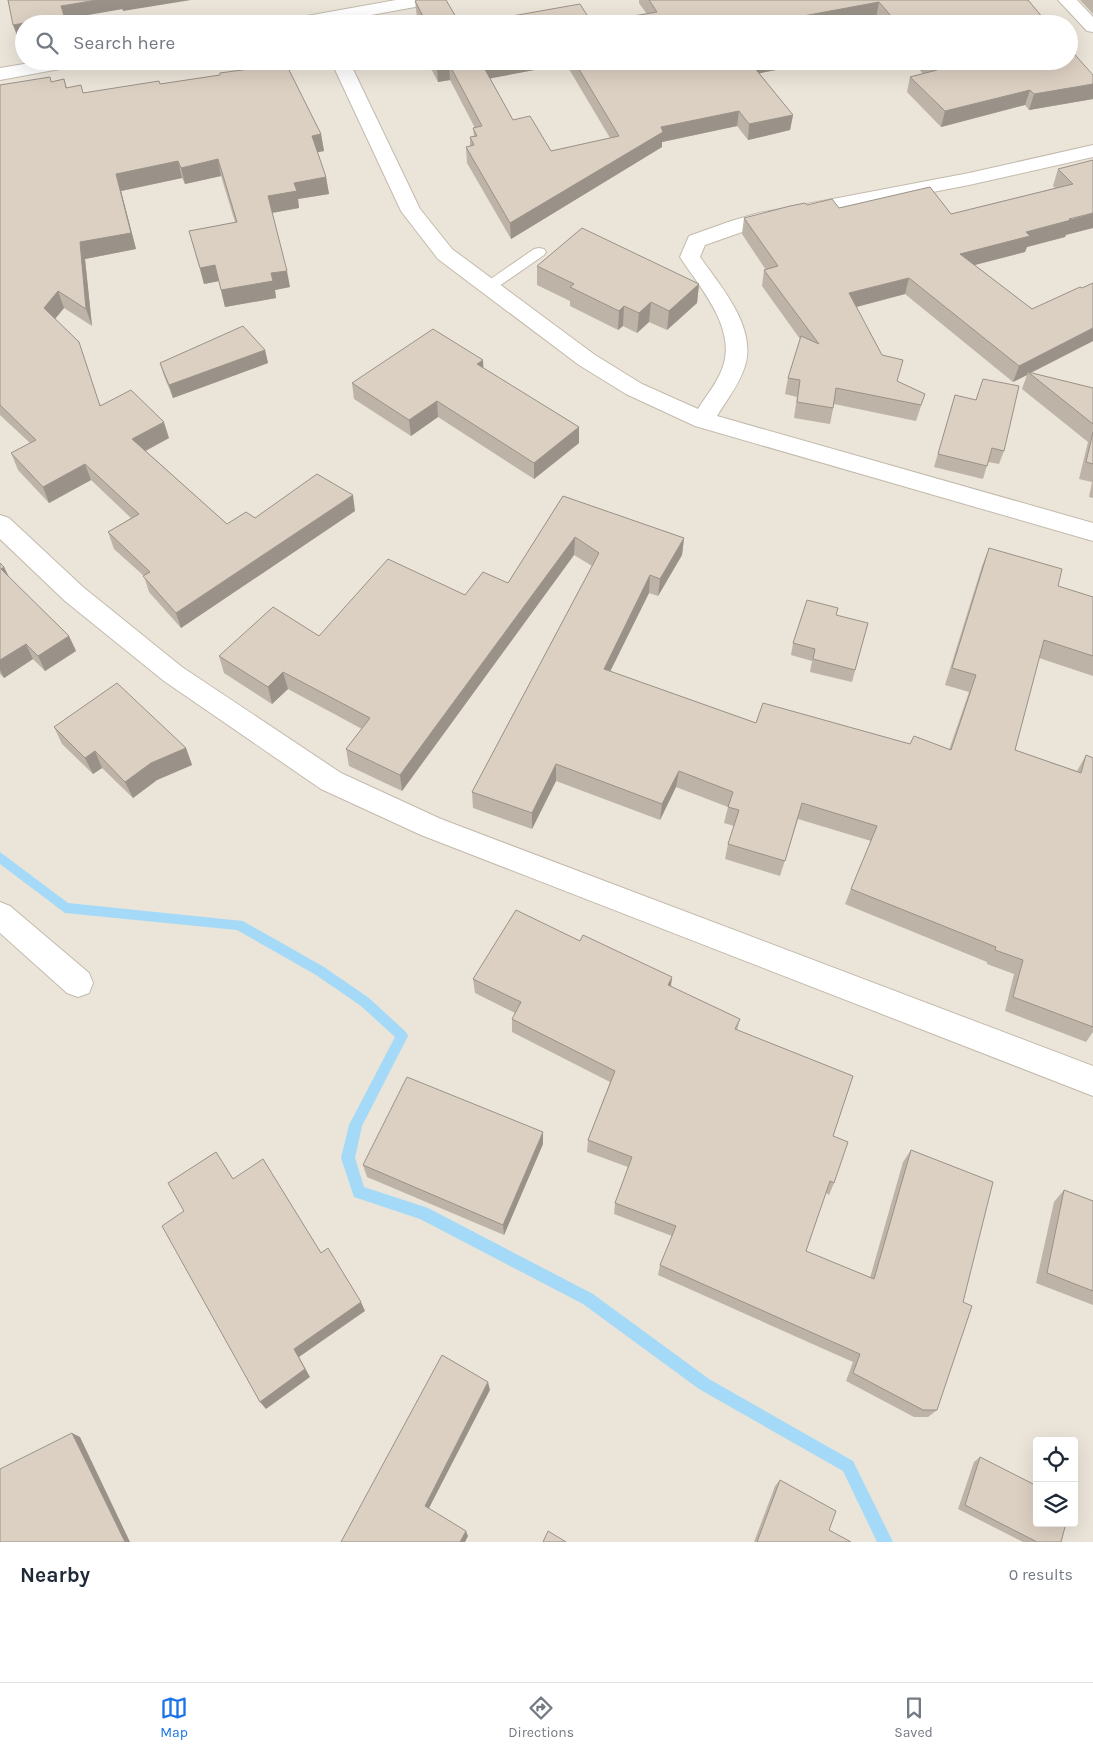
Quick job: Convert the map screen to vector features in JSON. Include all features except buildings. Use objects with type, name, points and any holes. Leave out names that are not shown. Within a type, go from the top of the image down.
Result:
[{"type":"street","points":[[351,15],[426,0]]},
{"type":"street","points":[[1067,0],[1093,27]]},
{"type":"street","points":[[0,74],[23,70]]},
{"type":"street","points":[[344,70],[411,211],[445,254],[487,288],[588,360],[626,384],[703,420],[1093,532]]},
{"type":"street","points":[[703,420],[735,366],[737,346],[735,331],[730,320],[690,257],[696,241],[738,224],[759,219],[969,179],[1093,151]]},
{"type":"street","points":[[0,524],[74,594],[173,674],[331,781],[431,827],[1093,1080]]},
{"type":"street","points":[[0,915],[78,983]]},
{"type":"lane","points":[[487,288],[539,252]]},
{"type":"shaded area","points":[[0,0],[1093,0],[1093,1542],[0,1542]]},
{"type":"waterway","points":[[0,857],[65,908],[239,925],[320,971],[365,1002],[402,1036],[356,1125],[348,1158],[359,1192],[423,1213],[588,1299],[704,1384],[848,1466],[885,1542]]}]
